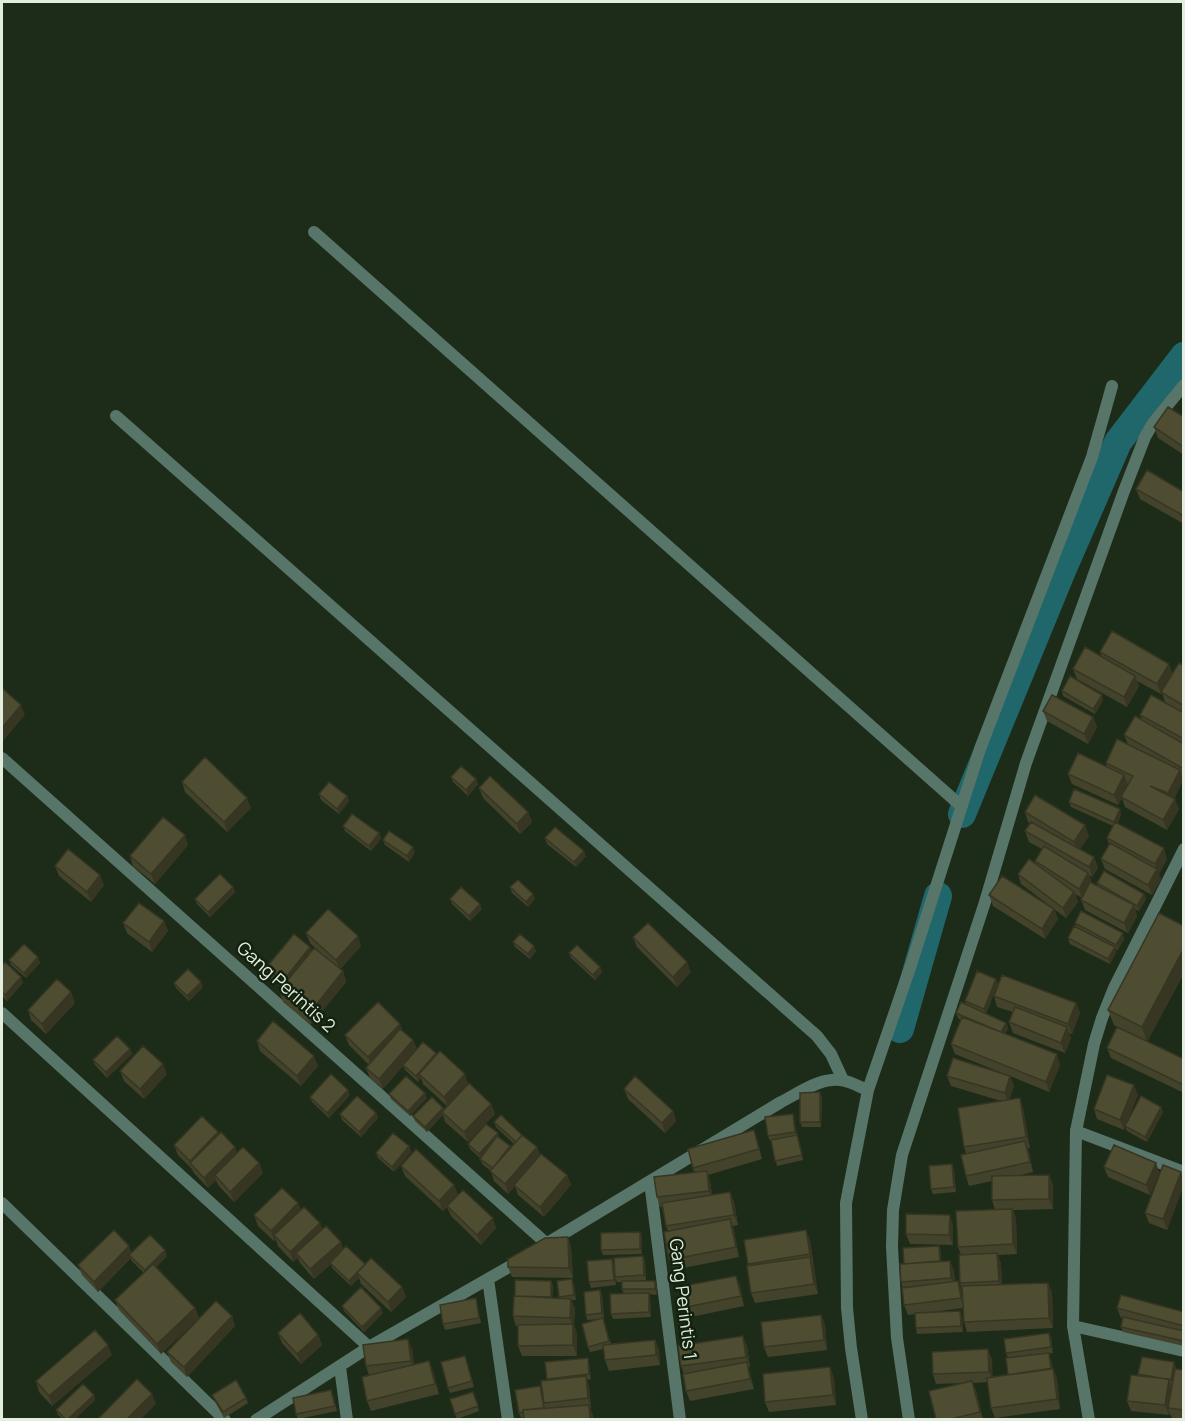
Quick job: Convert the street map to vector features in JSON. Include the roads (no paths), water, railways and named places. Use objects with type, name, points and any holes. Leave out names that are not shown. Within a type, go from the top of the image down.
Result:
[{"type":"street","points":[[314,232],[960,805]]},
{"type":"street","points":[[909,1419],[897,1338],[892,1247],[893,1210],[902,1155],[985,902],[1026,763],[1124,491],[1145,437],[1153,423],[1184,385]]},
{"type":"street","points":[[862,1419],[847,1308],[846,1203],[868,1090],[911,965],[960,805],[1092,457],[1112,386]]},
{"type":"street","points":[[116,416],[817,1035],[831,1054],[843,1080]]},
{"type":"street","name":"Gang Perintis 2","points":[[2,758],[537,1250]]},
{"type":"street","points":[[1089,1419],[1073,1326],[1076,1131],[1094,1044],[1102,1018],[1114,988],[1184,849]]},
{"type":"street","points":[[2,1013],[369,1347]]},
{"type":"street","points":[[256,1419],[369,1347],[537,1250],[781,1102],[827,1080],[843,1080],[868,1090]]},
{"type":"street","points":[[1076,1131],[1184,1172]]},
{"type":"street","name":"Gang Perintis 1","points":[[650,1182],[680,1419]]},
{"type":"street","points":[[2,1203],[225,1419]]},
{"type":"street","points":[[488,1279],[508,1419]]},
{"type":"street","points":[[1073,1326],[1184,1351]]},
{"type":"street","points":[[340,1367],[347,1419]]},
{"type":"waterway","points":[[962,814],[1061,573],[1118,442],[1184,356]]},
{"type":"waterway","points":[[900,1029],[938,896]]}]
